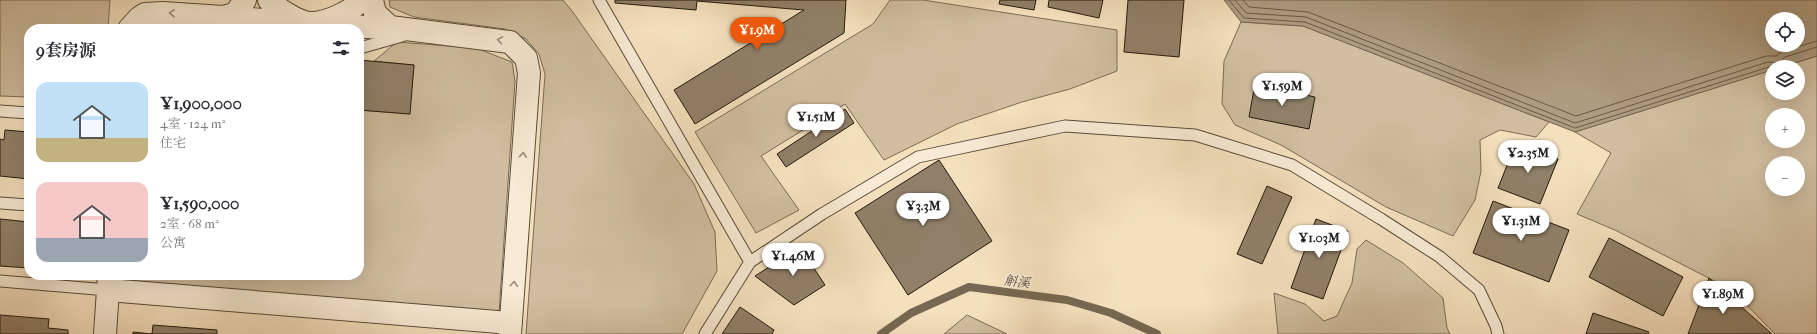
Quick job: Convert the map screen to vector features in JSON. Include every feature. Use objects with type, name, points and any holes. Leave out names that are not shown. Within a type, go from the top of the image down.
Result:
[{"type":"street","points":[[269,0],[277,8],[308,23]]},
{"type":"street","points":[[105,334],[108,282],[511,329],[529,73],[526,58],[510,42],[390,27],[370,10],[357,5],[339,16],[308,23],[241,16],[163,13],[145,14],[134,24]]},
{"type":"lane","points":[[599,0],[750,262]]},
{"type":"lane","points":[[364,43],[370,36],[370,10]]},
{"type":"lane","points":[[364,47],[420,31]]},
{"type":"lane","points":[[0,111],[24,113]]},
{"type":"lane","points":[[705,334],[750,262],[822,214],[918,157],[1065,126],[1195,134],[1292,165],[1440,257],[1479,290],[1496,326],[1498,334]]},
{"type":"lane","points":[[0,203],[24,205]]},
{"type":"lane","points":[[0,282],[108,282]]},
{"type":"shaded area","points":[[0,0],[110,0],[108,24],[24,24],[24,97],[0,96]]},
{"type":"shaded area","points":[[389,0],[563,0],[694,184],[715,232],[717,271],[682,334],[526,334],[545,74],[539,54],[526,39],[505,29],[414,17],[390,7]]},
{"type":"shaded area","points":[[890,0],[923,0],[1117,30],[1117,71],[1070,89],[1022,102],[957,124],[884,160],[845,104],[761,156],[799,210],[756,233],[695,132],[873,24]]},
{"type":"shaded area","points":[[1241,22],[1303,26],[1549,122],[1536,137],[1500,130],[1480,140],[1481,171],[1475,200],[1453,236],[1386,207],[1281,145],[1235,125],[1222,104],[1224,61]]},
{"type":"shaded area","points":[[397,42],[476,48],[512,62],[515,81],[499,313],[124,282],[124,280],[364,280],[364,110],[409,114],[414,65],[374,61]]},
{"type":"shaded area","points":[[1817,56],[1817,334],[1775,334],[1732,290],[1615,230],[1577,214],[1611,153],[1575,132],[1765,72],[1765,100],[1805,100],[1804,60]]},
{"type":"shaded area","points":[[1366,240],[1403,263],[1443,298],[1447,328],[1450,334],[1278,334],[1274,293],[1305,304],[1324,321],[1337,316],[1352,283],[1357,249]]},
{"type":"shaded area","points":[[967,315],[1007,334],[944,334]]},
{"type":"water","points":[[1224,0],[1817,0],[1817,56],[1804,60],[1765,60],[1765,72],[1575,132],[1303,26],[1241,22]]},
{"type":"building","points":[[615,0],[846,0],[844,33],[695,124],[674,90],[804,10],[697,1],[696,10],[615,3]]},
{"type":"building","points":[[1000,0],[1036,0],[1034,10],[999,4]]},
{"type":"building","points":[[1049,0],[1103,0],[1099,18],[1048,7]]},
{"type":"building","points":[[1128,0],[1184,0],[1179,57],[1124,52]]},
{"type":"building","points":[[364,60],[414,65],[410,114],[364,110]]},
{"type":"building","points":[[1255,84],[1315,97],[1309,129],[1249,117]]},
{"type":"building","points":[[845,109],[854,123],[786,167],[777,154]]},
{"type":"building","points":[[5,130],[24,132],[24,178],[0,176],[0,139],[4,140]]},
{"type":"building","points":[[1516,143],[1558,159],[1540,204],[1498,188]]},
{"type":"building","points":[[939,160],[992,241],[908,295],[855,213]]},
{"type":"building","points":[[1267,186],[1292,197],[1262,264],[1237,254]]},
{"type":"building","points":[[1493,201],[1569,230],[1549,282],[1473,253]]},
{"type":"building","points":[[0,219],[24,221],[24,268],[0,266]]},
{"type":"building","points":[[1316,219],[1348,231],[1323,299],[1291,288]]},
{"type":"building","points":[[1609,238],[1683,277],[1663,316],[1589,277]]},
{"type":"building","points":[[800,247],[825,285],[794,305],[755,276]]},
{"type":"building","points":[[1709,278],[1772,334],[1688,334]]},
{"type":"building","points":[[740,307],[774,330],[772,334],[722,334]]},
{"type":"building","points":[[1593,313],[1649,332],[1648,334],[1586,334]]},
{"type":"building","points":[[0,315],[49,319],[48,328],[68,330],[68,334],[0,334]]},
{"type":"building","points":[[153,325],[217,330],[217,334],[152,334]]},
{"type":"building","points":[[133,332],[152,334],[133,334]]},
{"type":"waterway","name":"斛溪","points":[[881,334],[911,313],[969,287],[1067,300],[1111,313],[1157,334]]}]
